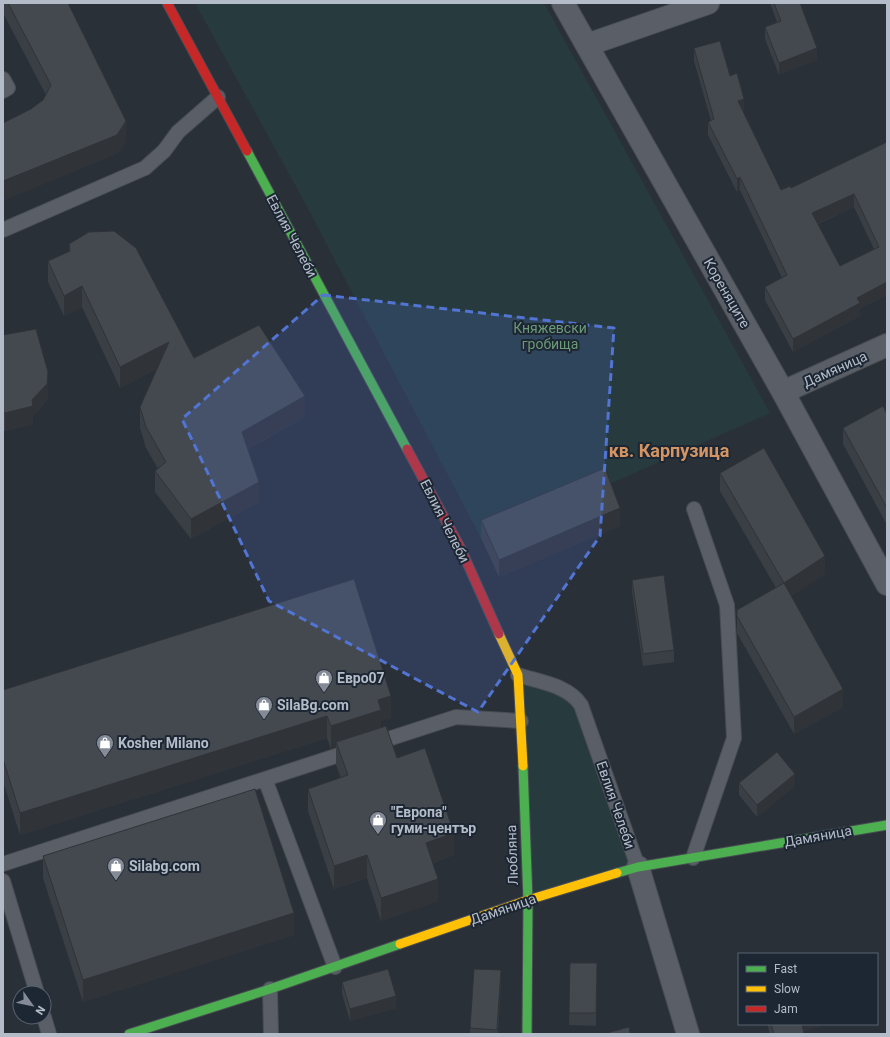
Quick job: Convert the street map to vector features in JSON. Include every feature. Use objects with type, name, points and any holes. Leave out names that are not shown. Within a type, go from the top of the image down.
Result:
[{"type":"street","name":"Евлия Челеби","points":[[167,3],[460,547],[518,675]]},
{"type":"street","name":"Кореняците","points":[[563,3],[783,392],[887,584]]},
{"type":"street","points":[[587,45],[708,3]]},
{"type":"street","name":"Дамяница","points":[[783,392],[887,345]]},
{"type":"street","name":"Любляна","points":[[518,675],[528,900],[527,1034]]},
{"type":"street","name":"Дамяница","points":[[129,1034],[270,989],[528,900],[638,868],[887,824]]},
{"type":"street","name":"Евлия Челеби","points":[[638,868],[688,1034]]},
{"type":"lane","points":[[3,79],[8,88],[3,91]]},
{"type":"lane","points":[[3,230],[145,168],[164,151],[178,132],[218,97]]},
{"type":"lane","points":[[693,858],[734,738],[727,606],[694,509]]},
{"type":"lane","name":"Евлия Челеби","points":[[518,675],[567,691],[576,697],[581,704],[638,868]]},
{"type":"lane","points":[[3,864],[456,717],[521,721]]},
{"type":"lane","points":[[265,779],[335,967]]},
{"type":"lane","points":[[3,881],[35,985]]},
{"type":"lane","points":[[270,989],[271,1034]]},
{"type":"highlighted area","points":[[323,295],[614,328],[600,536],[478,712],[269,601],[182,419]]},
{"type":"green space","name":"Княжевски гробища","points":[[195,3],[544,3],[770,413],[605,486],[481,538],[305,203]]},
{"type":"green space","points":[[518,675],[576,697],[638,867],[528,900]]},
{"type":"building","points":[[8,3],[68,3],[126,121],[117,135],[3,181],[3,123],[31,109],[43,100],[51,85]]},
{"type":"building","points":[[774,3],[800,3],[817,48],[779,63],[765,27],[781,21]]},
{"type":"building","points":[[720,41],[730,76],[737,73],[744,99],[738,101],[781,190],[790,186],[791,188],[887,142],[887,282],[857,298],[860,303],[793,339],[765,287],[787,275],[740,177],[737,179],[708,122],[714,119],[694,48]],"holes":[[[854,194],[879,247],[840,266],[812,213]]]},
{"type":"building","points":[[114,231],[136,248],[194,358],[259,325],[305,396],[242,432],[259,482],[191,519],[155,471],[166,462],[146,427],[140,407],[169,342],[120,367],[82,286],[64,296],[48,261],[70,251],[69,244],[89,232]]},
{"type":"building","points":[[36,329],[48,372],[47,384],[32,400],[33,406],[5,413],[3,412],[3,335]]},
{"type":"building","points":[[883,406],[887,414],[887,508],[843,428]]},
{"type":"building","points":[[764,448],[825,556],[784,583],[720,473]]},
{"type":"building","points":[[605,468],[620,508],[499,560],[481,520]]},
{"type":"building","points":[[664,575],[674,650],[643,654],[632,580]]},
{"type":"building","points":[[354,579],[391,696],[378,700],[381,710],[331,726],[327,716],[20,813],[3,759],[3,690]]},
{"type":"building","points":[[784,583],[843,689],[794,717],[737,616],[737,610]]},
{"type":"building","points":[[386,726],[397,758],[425,748],[454,833],[426,843],[438,879],[381,898],[367,855],[334,866],[308,789],[348,775],[336,742]]},
{"type":"building","points":[[777,752],[795,774],[757,805],[739,783]]},
{"type":"building","points":[[255,789],[294,913],[83,980],[43,856]]},
{"type":"building","points":[[570,963],[597,963],[596,1013],[569,1013]]},
{"type":"building","points":[[388,969],[396,996],[350,1009],[342,982]]},
{"type":"building","points":[[474,969],[501,970],[497,1030],[470,1028]]},
{"type":"building","points":[[771,1025],[802,1025],[804,1034],[774,1034]]},
{"type":"building","points":[[629,1027],[630,1034],[603,1034]]},
{"type":"traffic: fast","points":[[247,151],[407,449]]},
{"type":"traffic: fast","points":[[523,766],[528,900],[527,1034]]},
{"type":"traffic: fast","points":[[617,873],[638,867],[887,825]]},
{"type":"traffic: fast","points":[[129,1034],[270,989],[400,944]]},
{"type":"traffic: slow","points":[[499,634],[518,675],[523,766]]},
{"type":"traffic: slow","points":[[400,944],[528,900],[617,873]]},
{"type":"traffic: jam","points":[[167,3],[247,151]]},
{"type":"traffic: jam","points":[[407,449],[460,547],[499,634]]},
{"type":"place","name":"Евро07","points":[[324,693]]},
{"type":"place","name":"SilaBg.com","points":[[264,720]]},
{"type":"place","name":"Kosher Milano","points":[[105,758]]},
{"type":"place","name":"\"Европа\" гуми-център","points":[[378,835]]},
{"type":"place","name":"Silabg.com","points":[[116,881]]},
{"type":"district","name":"кв. Карпузица","points":[[669,451]]}]
